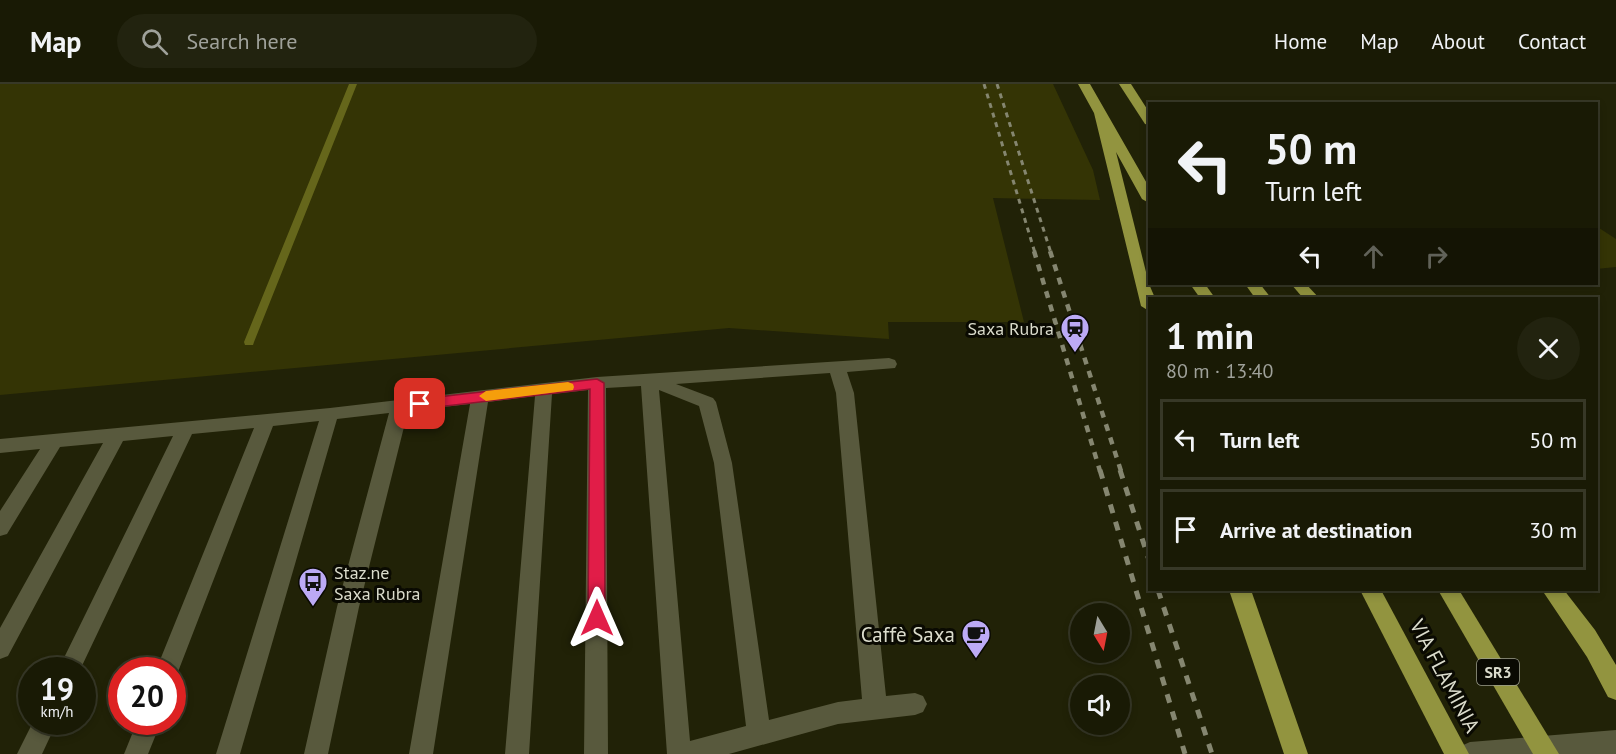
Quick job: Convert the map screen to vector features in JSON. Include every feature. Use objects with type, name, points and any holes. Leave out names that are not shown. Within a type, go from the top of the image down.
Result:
[{"type":"highway","points":[[1084,84],[1148,196]]},
{"type":"highway","points":[[1125,84],[1148,119]]},
{"type":"highway","points":[[1100,113],[1148,302]]},
{"type":"highway","points":[[1299,285],[1310,297]]},
{"type":"highway","points":[[1240,591],[1296,754]]},
{"type":"highway","name":"VIA FLAMINIA","points":[[1371,591],[1457,754]]},
{"type":"highway","name":"SR3","points":[[1449,591],[1547,754]]},
{"type":"highway","points":[[1553,591],[1586,633],[1605,664],[1616,689]]},
{"type":"street","points":[[0,446],[330,414],[597,383],[890,364]]},
{"type":"street","points":[[837,367],[845,393],[875,709]]},
{"type":"street","points":[[648,380],[707,402],[723,463],[759,734]]},
{"type":"street","points":[[648,380],[679,754]]},
{"type":"street","points":[[596,754],[597,383]]},
{"type":"street","points":[[517,754],[543,390]]},
{"type":"street","points":[[421,754],[480,397]]},
{"type":"street","points":[[316,754],[348,607],[400,406]]},
{"type":"street","points":[[228,754],[330,414]]},
{"type":"street","points":[[173,657],[266,420]]},
{"type":"street","points":[[75,657],[186,428]]},
{"type":"street","points":[[0,649],[117,435]]},
{"type":"street","points":[[0,528],[54,440]]},
{"type":"street","points":[[685,754],[838,713],[915,704]]},
{"type":"street","points":[[29,754],[38,735]]},
{"type":"street","points":[[136,754],[143,735]]},
{"type":"street","points":[[1470,754],[1616,742]]},
{"type":"shaded area","points":[[0,84],[1053,84],[1093,170],[1100,200],[993,198],[1024,322],[888,322],[889,339],[729,328],[0,395]]},
{"type":"shaded area","points":[[1598,227],[1616,239],[1616,267],[1598,269]]},
{"type":"waterway","points":[[249,342],[353,84]]},
{"type":"railway","points":[[984,84],[1035,253]]},
{"type":"railway","points":[[997,84],[1051,253]]},
{"type":"railway","points":[[1034,251],[1100,471]]},
{"type":"railway","points":[[1050,251],[1121,471]]},
{"type":"railway","points":[[1100,470],[1185,754]]},
{"type":"railway","points":[[1120,470],[1148,557]]},
{"type":"railway","points":[[1158,591],[1212,754]]},
{"type":"slow traffic","points":[[486,396],[568,387]]},
{"type":"place","name":"Saxa Rubra","points":[[1075,354]]},
{"type":"place","name":"Staz.ne Saxa Rubra","points":[[313,608]]},
{"type":"place","name":"Caffè Saxa","points":[[976,660]]},
{"type":"route","points":[[420,404],[597,383],[597,618]]}]
